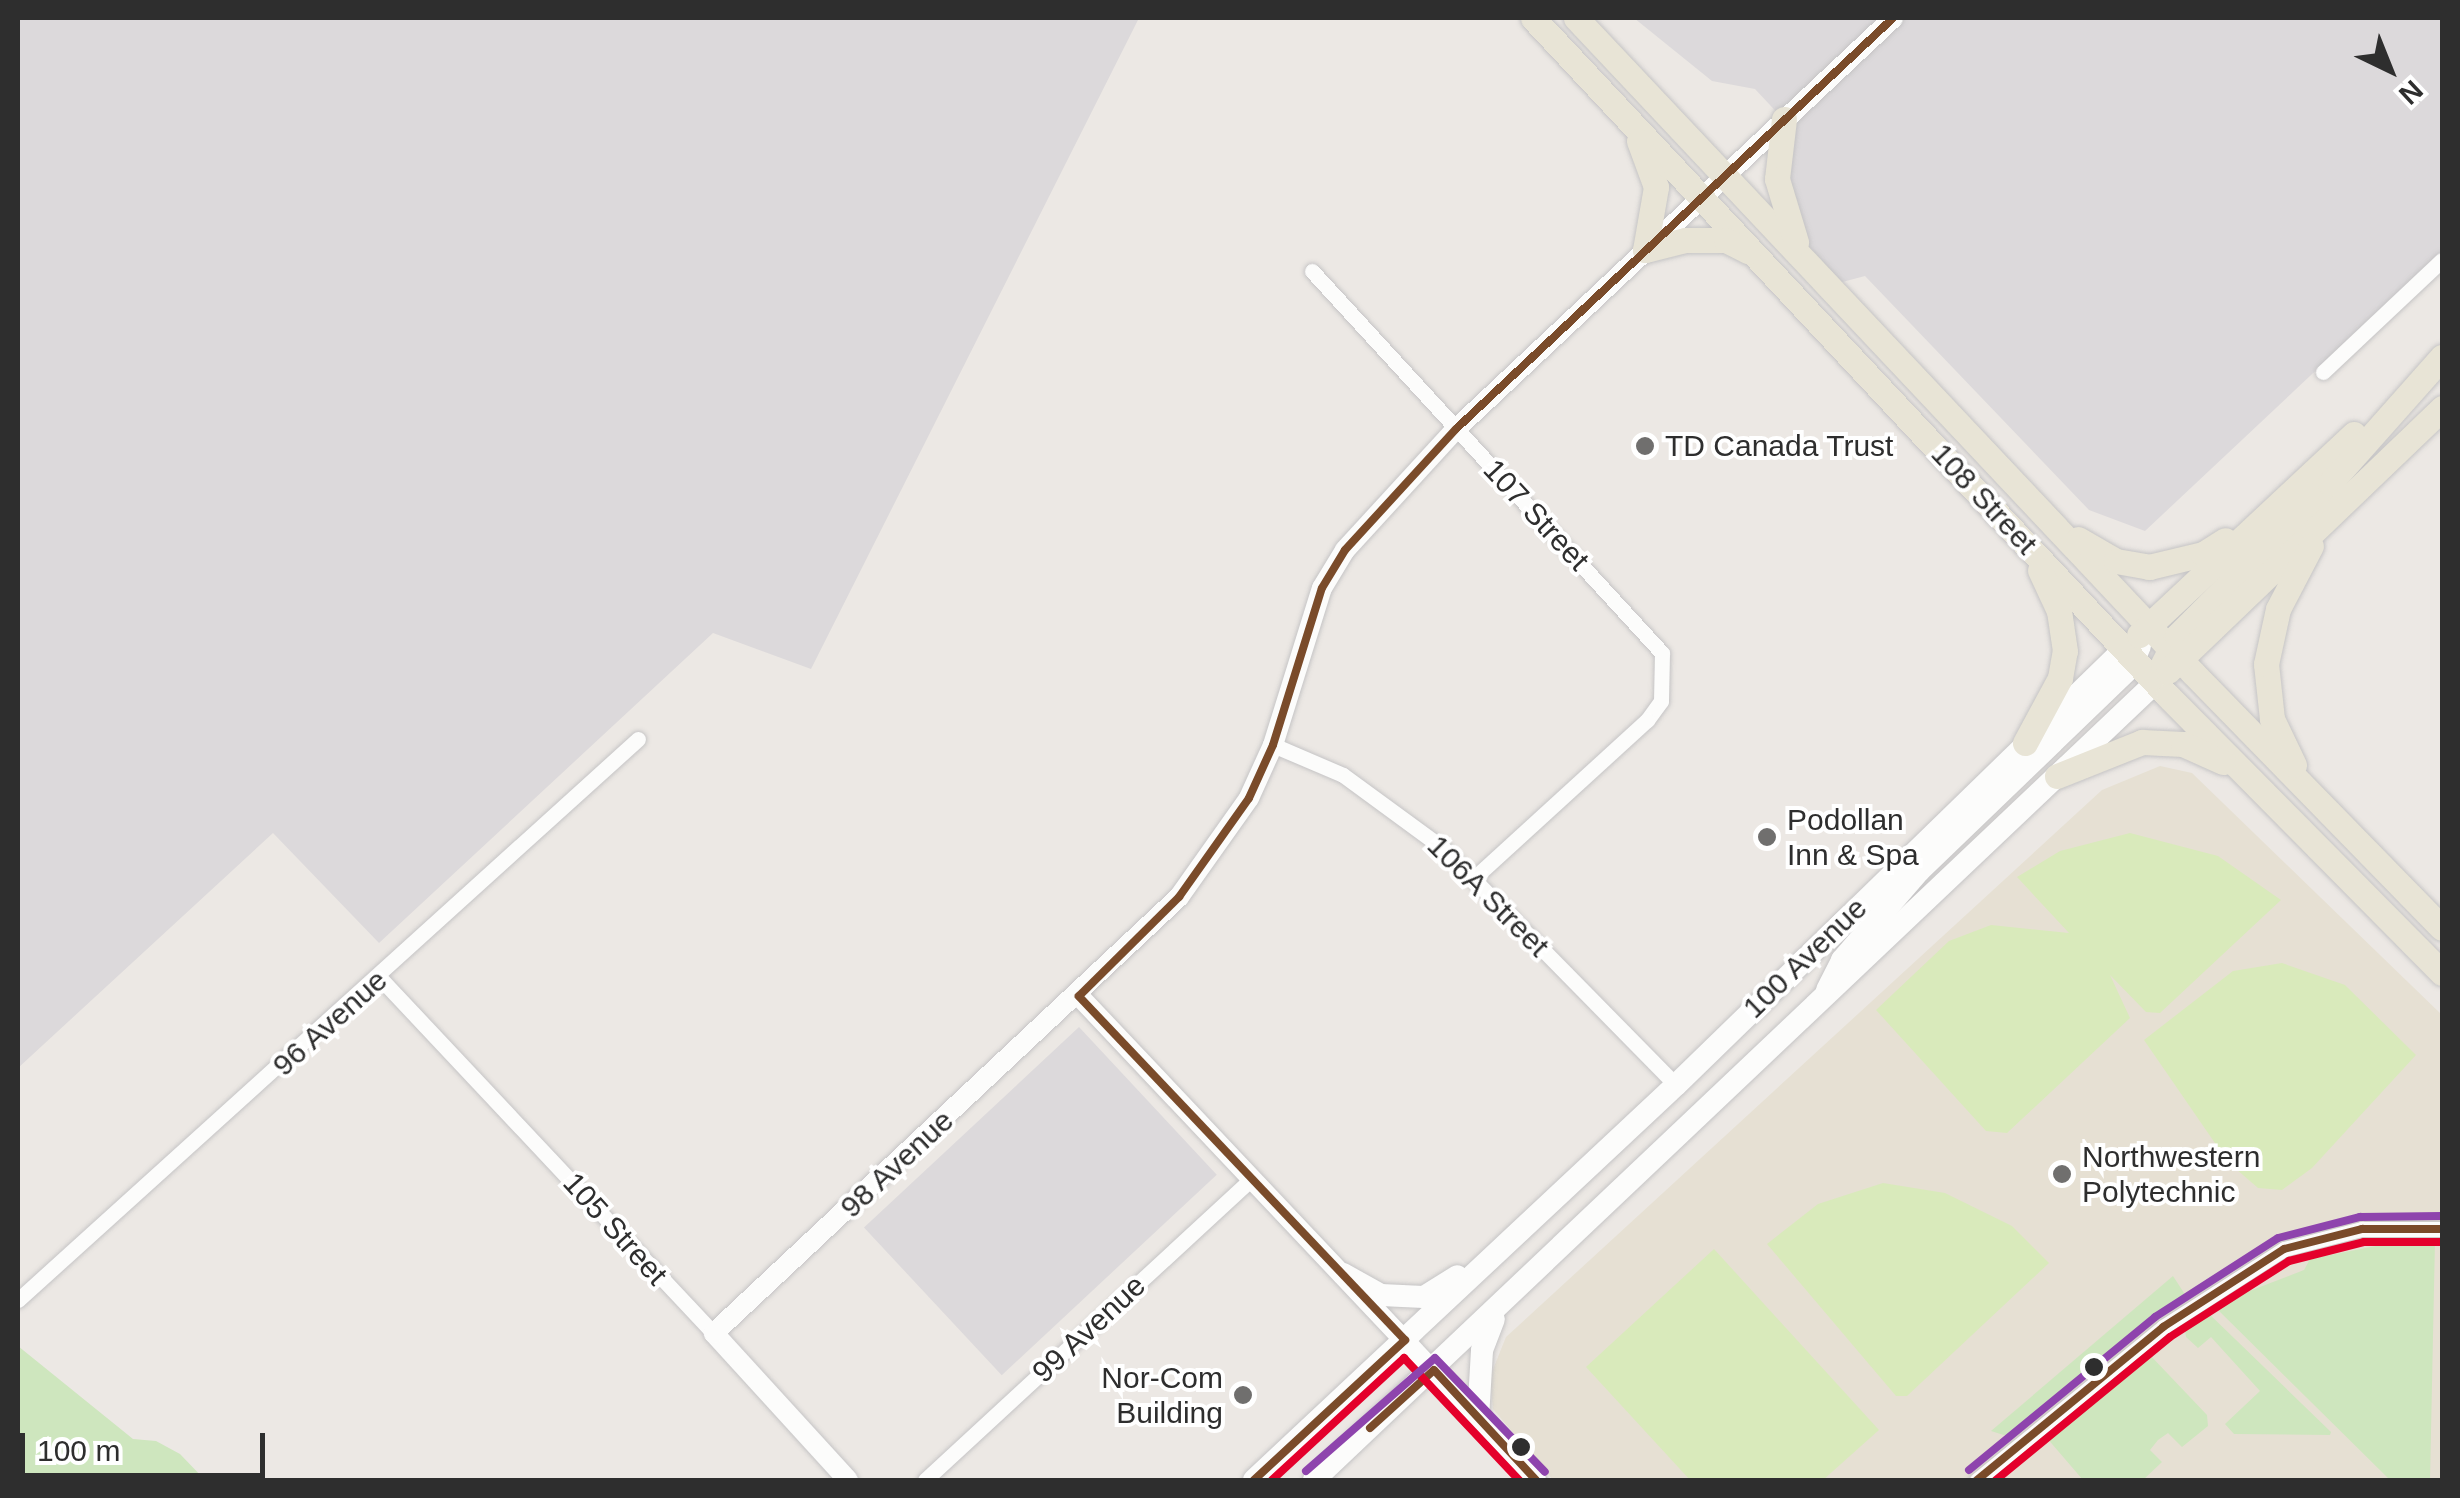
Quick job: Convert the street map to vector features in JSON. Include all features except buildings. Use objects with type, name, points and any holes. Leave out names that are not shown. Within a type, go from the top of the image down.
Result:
[{"type":"main road","name":"108 Street","points":[[1533,18],[2244,775],[2442,973]]},
{"type":"main road","name":"108 Street","points":[[1576,18],[2148,626],[2346,834],[2442,928]]},
{"type":"main road","points":[[1621,112],[1647,154],[1656,187],[1645,250],[1685,240],[1726,240],[1756,256]]},
{"type":"main road","points":[[1784,120],[1777,179],[1799,252]]},
{"type":"main road","points":[[2175,654],[2442,355]]},
{"type":"main road","name":"100 Avenue","points":[[1254,1480],[1676,1085],[2025,744],[2130,655],[2148,626],[2442,355]]},
{"type":"main road","name":"100 Avenue","points":[[1314,1480],[1819,1007],[2156,682],[2175,654],[2442,408]]},
{"type":"main road","points":[[2346,834],[2283,747],[2272,719],[2266,664],[2290,582],[2348,498]]},
{"type":"main road","points":[[2054,525],[2116,561],[2160,566],[2203,554],[2272,510]]},
{"type":"main road","points":[[2025,744],[2060,678],[2065,651],[2058,611],[2030,548]]},
{"type":"main road","points":[[1819,1007],[1842,960],[1909,882],[2130,655]]},
{"type":"main road","points":[[2057,776],[2126,746],[2163,741],[2204,751],[2244,775]]},
{"type":"main road","points":[[1343,1274],[1381,1295],[1424,1297],[1502,1248]]},
{"type":"main road","points":[[1478,1418],[1482,1350],[1497,1311]]},
{"type":"street","name":"98 Avenue","points":[[714,1333],[1079,996],[1179,897],[1217,849],[1273,745],[1322,588],[1344,550],[1456,429],[1892,18]]},
{"type":"street","points":[[2323,372],[2442,260]]},
{"type":"street","name":"107 Street","points":[[1312,271],[1662,653],[1666,677],[1662,700],[1647,720],[1473,879]]},
{"type":"street","name":"96 Avenue","points":[[18,1300],[380,978],[638,739]]},
{"type":"street","name":"106A Street","points":[[1273,745],[1392,806],[1473,879],[1676,1085]]},
{"type":"street","name":"105 Street","points":[[380,978],[848,1480]]},
{"type":"street","points":[[1079,996],[1536,1480]]},
{"type":"street","name":"99 Avenue","points":[[925,1480],[1252,1178]]},
{"type":"street","points":[[1977,1480],[2163,1326],[2284,1250],[2362,1230],[2442,1230]]},
{"type":"shaded area","points":[[18,18],[1139,18],[811,669],[713,633],[379,943],[273,833],[18,1068]]},
{"type":"shaded area","points":[[1634,18],[2442,18],[2442,252],[2145,531],[2089,510],[1865,276],[1831,285],[1781,201],[1783,119],[1755,89],[1712,81]]},
{"type":"shaded area","name":"Northwestern Polytechnic","points":[[2160,766],[2192,773],[2442,1015],[2442,1480],[1553,1480],[1493,1409],[1490,1377],[1506,1337],[2102,790]]},
{"type":"shaded area","points":[[1079,1027],[1217,1175],[1002,1375],[864,1228]]},
{"type":"green space","points":[[2130,833],[2218,856],[2281,900],[2160,1013],[2146,1012],[2110,975],[2130,1018],[2007,1133],[1986,1131],[1876,1010],[1949,941],[1991,925],[2069,933],[2017,877],[2060,851]]},
{"type":"green space","points":[[2282,963],[2345,985],[2416,1055],[2312,1168],[2282,1190],[2258,1188],[2228,1162],[2144,1040],[2233,971]]},
{"type":"green space","points":[[1883,1183],[1945,1193],[2012,1226],[2049,1263],[1907,1396],[1896,1396],[1767,1244],[1818,1204]]},
{"type":"green space","points":[[2435,1241],[2430,1480],[2390,1480],[2213,1305],[2304,1270],[2310,1259],[2396,1242]]},
{"type":"green space","points":[[1714,1249],[1879,1430],[1823,1480],[1690,1480],[1586,1367]]},
{"type":"green space","points":[[2173,1276],[2186,1296],[2010,1437],[1991,1431]]},
{"type":"green space","points":[[2205,1310],[2330,1435],[2234,1434],[2225,1424],[2260,1391],[2211,1337],[2198,1348],[2186,1337],[2184,1324]]},
{"type":"green space","points":[[18,1346],[133,1439],[156,1441],[180,1454],[205,1480],[18,1480]]},
{"type":"green space","points":[[2148,1353],[2207,1415],[2208,1426],[2182,1447],[2168,1433],[2158,1440],[2150,1450],[2162,1462],[2143,1480],[2083,1480],[2046,1437]]},
{"type":"transit line","points":[[1254,1480],[1405,1340],[1079,996],[1179,897],[1249,798],[1273,745],[1322,588],[1345,550],[1456,429],[1893,18]]},
{"type":"transit line","points":[[1969,1470],[2155,1317],[2278,1238],[2360,1217],[2442,1216]]},
{"type":"transit line","points":[[1977,1480],[2163,1327],[2284,1249],[2362,1229],[2442,1229]]},
{"type":"transit line","points":[[1996,1480],[2170,1337],[2289,1261],[2364,1242],[2442,1242]]},
{"type":"transit line","points":[[1272,1480],[1404,1358],[1519,1480]]},
{"type":"transit line","points":[[1306,1471],[1435,1358],[1545,1472]]},
{"type":"transit line","points":[[1370,1428],[1434,1370],[1536,1480]]},
{"type":"place","name":"TD Canada Trust","points":[[1645,446]]},
{"type":"place","name":"Podollan Inn & Spa","points":[[1767,837]]},
{"type":"place","name":"Northwestern Polytechnic","points":[[2062,1174]]},
{"type":"place","name":"Nor-Com Building","points":[[1243,1395]]}]
